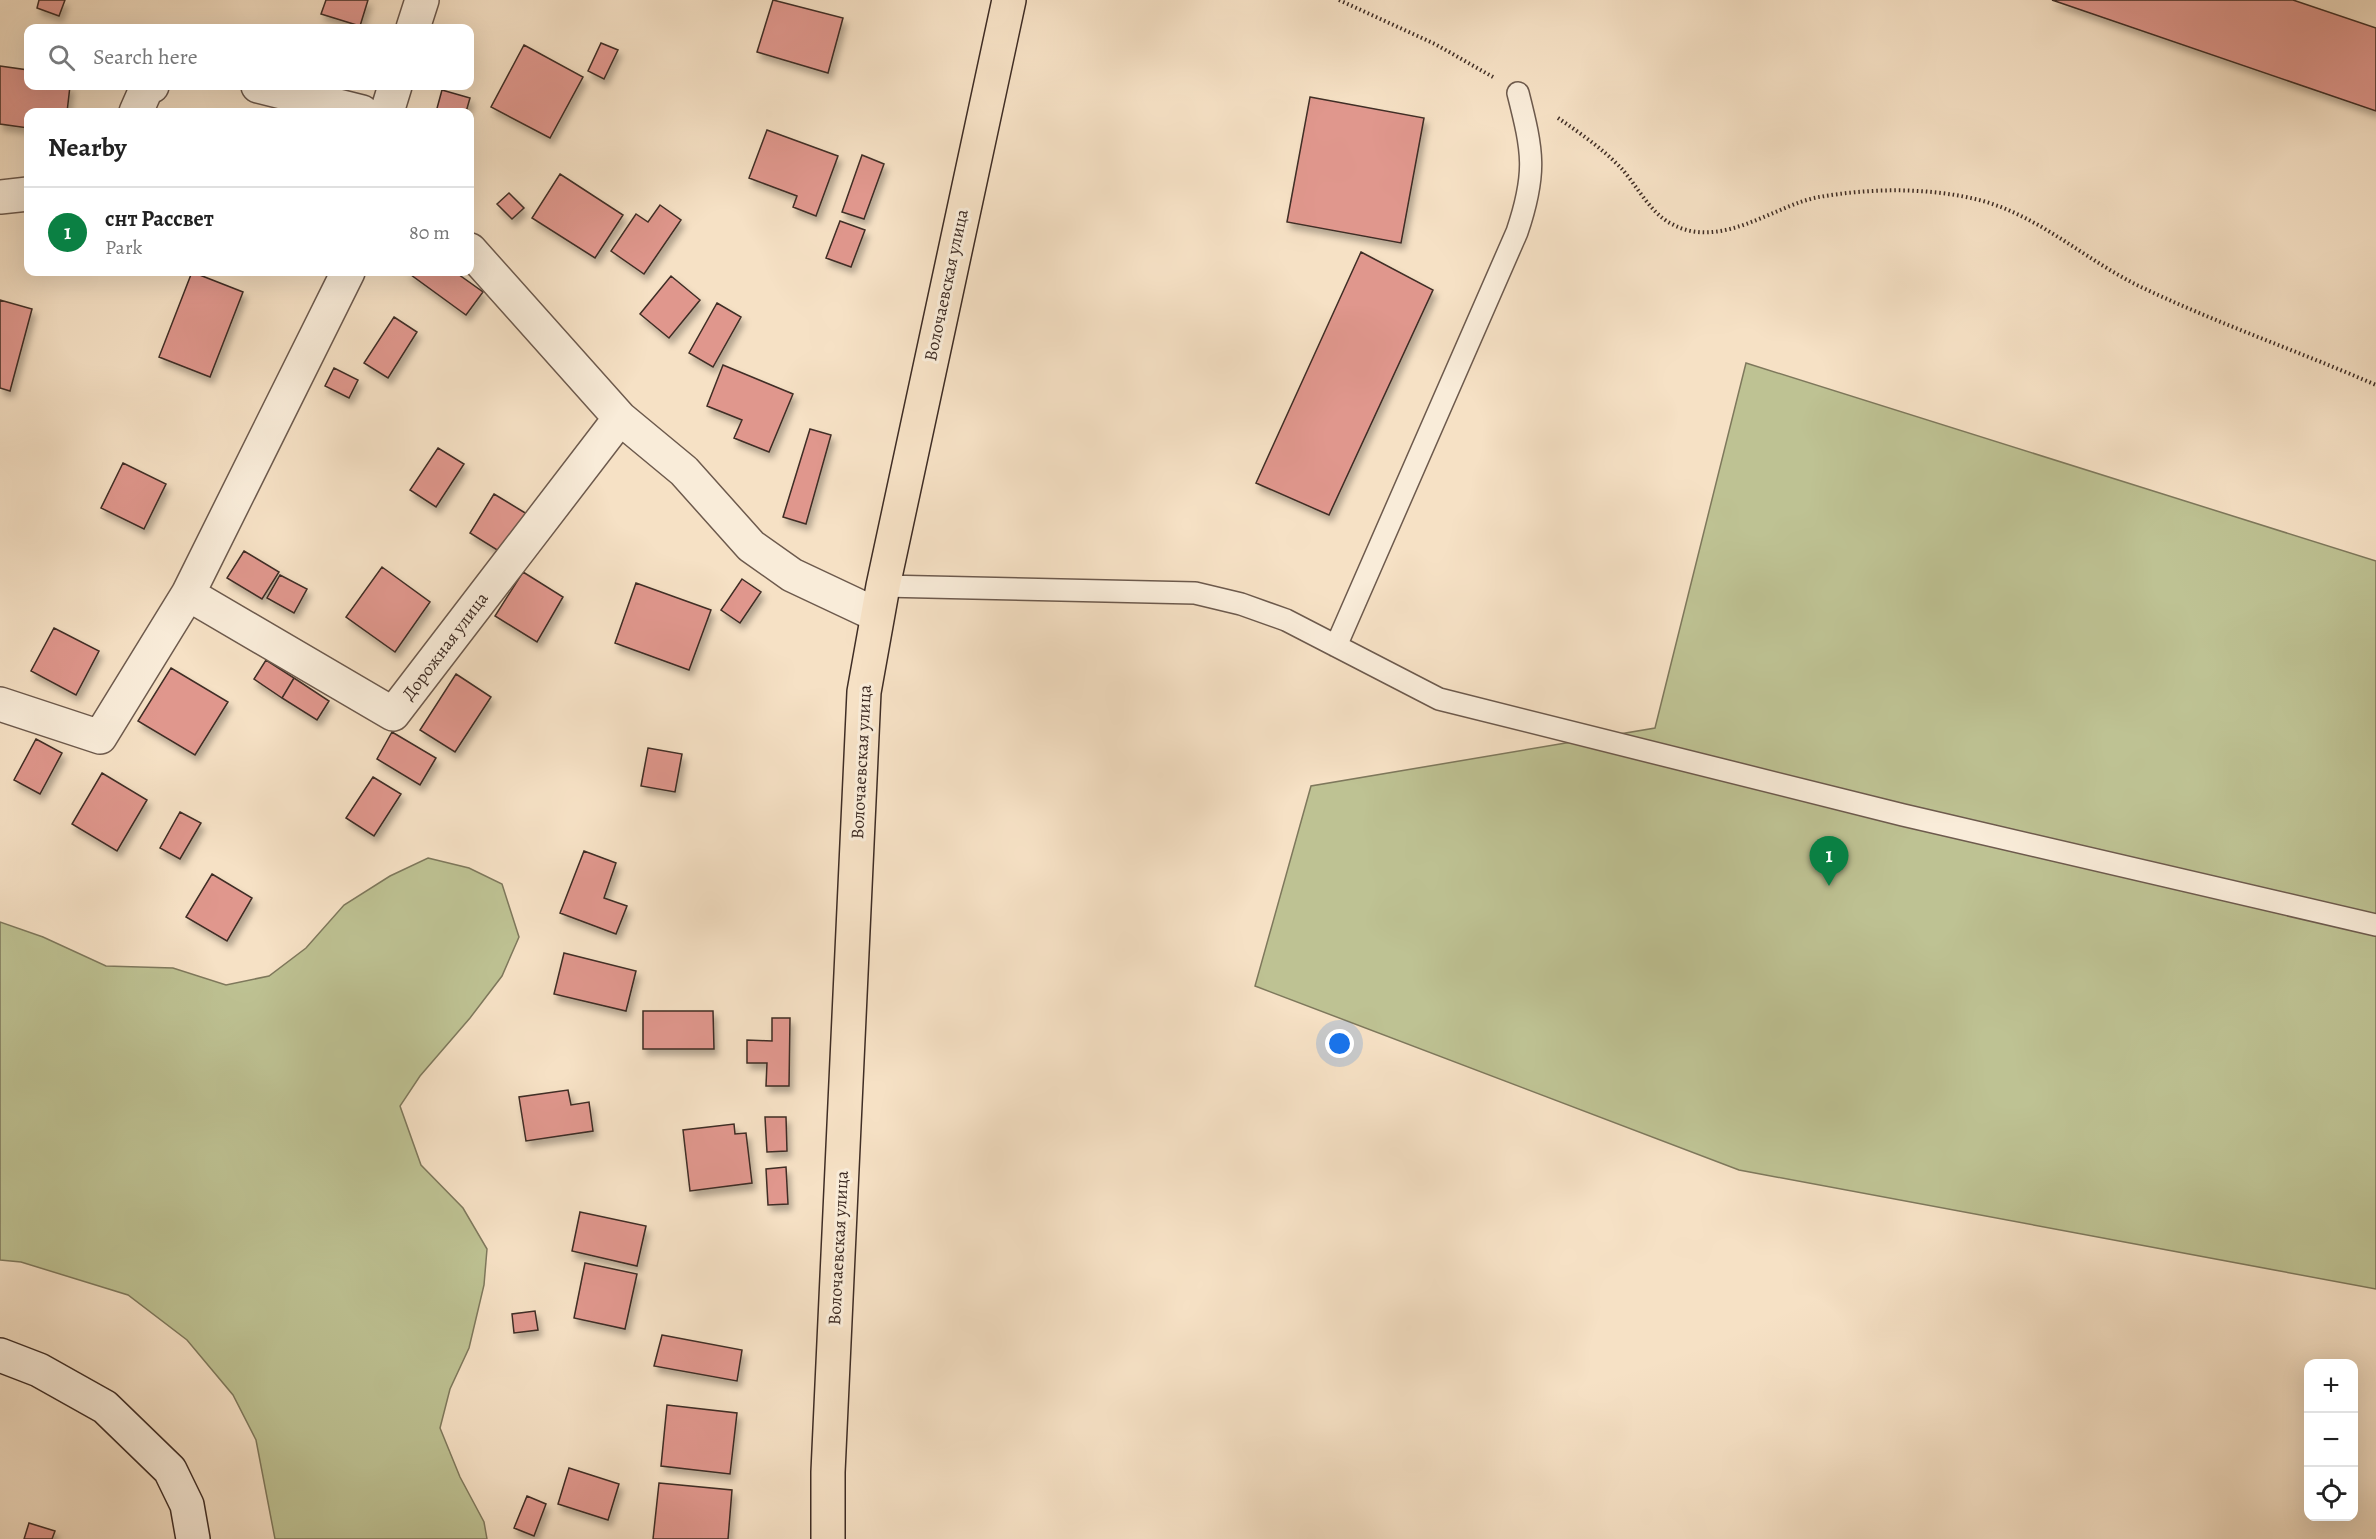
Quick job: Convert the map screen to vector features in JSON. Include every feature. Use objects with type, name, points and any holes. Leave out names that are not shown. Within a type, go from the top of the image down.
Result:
[{"type":"main road","name":"Волочаевская улица","points":[[828,1539],[828,1472],[862,724],[880,600],[1009,0]]},
{"type":"street","points":[[414,24],[422,0]]},
{"type":"street","points":[[138,108],[146,90]]},
{"type":"street","points":[[274,90],[346,108]]},
{"type":"street","points":[[388,108],[394,90]]},
{"type":"street","points":[[0,197],[24,194]]},
{"type":"street","points":[[474,254],[620,418],[684,471],[751,546],[792,575],[880,600]]},
{"type":"street","points":[[0,704],[100,737],[188,594],[346,276]]},
{"type":"street","name":"Дорожная улица","points":[[188,594],[393,714],[620,418]]},
{"type":"street","points":[[0,1355],[39,1370],[105,1407],[146,1446],[170,1470],[187,1505],[193,1539]]},
{"type":"lane","points":[[1336,646],[1524,212],[1532,175],[1530,140],[1518,93]]},
{"type":"lane","points":[[880,600],[1195,593],[1242,604],[1286,620],[1438,699],[1903,815],[2376,925]]},
{"type":"path","points":[[1339,0],[1435,44],[1518,93],[1598,147],[1622,169],[1656,212],[1670,223],[1688,230],[1737,228],[1817,198],[1891,192],[1956,195],[2003,208],[2140,286],[2376,385]]},
{"type":"green space","points":[[1746,363],[2376,561],[2376,1289],[1739,1170],[1255,986],[1311,786],[1655,728]]},
{"type":"green space","points":[[428,858],[469,868],[502,884],[519,937],[502,976],[470,1018],[420,1076],[400,1106],[421,1165],[463,1208],[487,1249],[484,1285],[469,1348],[450,1389],[440,1428],[460,1477],[484,1522],[487,1539],[275,1539],[256,1440],[233,1395],[187,1340],[128,1295],[21,1262],[0,1260],[0,922],[43,937],[106,966],[173,968],[226,985],[269,976],[306,948],[344,905],[390,876]]},
{"type":"building","points":[[39,0],[65,0],[59,16],[37,8]]},
{"type":"building","points":[[326,0],[368,0],[361,24],[321,14]]},
{"type":"building","points":[[773,0],[843,18],[828,73],[757,52]]},
{"type":"building","points":[[2052,0],[2293,0],[2376,28],[2376,111]]},
{"type":"building","points":[[601,43],[618,50],[604,79],[588,71]]},
{"type":"building","points":[[524,45],[583,77],[550,138],[491,107]]},
{"type":"building","points":[[0,66],[24,69],[24,90],[70,90],[67,108],[24,108],[24,127],[0,124]]},
{"type":"building","points":[[442,90],[470,98],[467,108],[437,108]]},
{"type":"building","points":[[1310,97],[1424,118],[1401,243],[1287,222]]},
{"type":"building","points":[[767,130],[838,156],[816,216],[793,207],[797,196],[749,178]]},
{"type":"building","points":[[862,155],[884,164],[864,219],[842,212]]},
{"type":"building","points":[[560,174],[623,215],[595,258],[532,218]]},
{"type":"building","points":[[509,193],[524,208],[512,219],[497,204]]},
{"type":"building","points":[[660,205],[681,220],[644,274],[611,251],[636,214],[648,222]]},
{"type":"building","points":[[840,221],[865,230],[851,267],[826,258]]},
{"type":"building","points":[[1361,252],[1433,290],[1329,515],[1256,483]]},
{"type":"building","points":[[190,276],[202,276],[243,292],[210,377],[159,357]]},
{"type":"building","points":[[412,276],[461,276],[483,292],[466,315]]},
{"type":"building","points":[[671,276],[700,300],[669,338],[640,314]]},
{"type":"building","points":[[0,300],[32,309],[10,391],[0,388]]},
{"type":"building","points":[[717,303],[741,317],[713,367],[689,353]]},
{"type":"building","points":[[394,317],[417,332],[388,378],[364,363]]},
{"type":"building","points":[[723,365],[793,394],[769,452],[734,438],[742,420],[707,406]]},
{"type":"building","points":[[334,368],[358,380],[349,398],[325,386]]},
{"type":"building","points":[[810,429],[831,435],[806,524],[783,517]]},
{"type":"building","points":[[438,448],[464,464],[436,507],[410,490]]},
{"type":"building","points":[[123,463],[166,484],[144,529],[101,508]]},
{"type":"building","points":[[494,494],[527,514],[502,553],[470,533]]},
{"type":"building","points":[[244,551],[279,572],[262,599],[227,578]]},
{"type":"building","points":[[382,567],[430,602],[395,652],[346,617]]},
{"type":"building","points":[[523,572],[563,597],[537,642],[495,616]]},
{"type":"building","points":[[280,575],[307,589],[294,613],[267,598]]},
{"type":"building","points":[[742,579],[761,592],[740,623],[721,610]]},
{"type":"building","points":[[636,583],[711,610],[689,670],[615,643]]},
{"type":"building","points":[[54,628],[99,651],[76,695],[31,671]]},
{"type":"building","points":[[266,660],[294,678],[282,698],[254,679]]},
{"type":"building","points":[[171,668],[228,702],[195,755],[138,721]]},
{"type":"building","points":[[456,674],[491,697],[455,752],[420,730]]},
{"type":"building","points":[[294,678],[329,701],[317,720],[282,698]]},
{"type":"building","points":[[392,732],[436,758],[420,785],[377,759]]},
{"type":"building","points":[[36,739],[62,753],[40,794],[14,780]]},
{"type":"building","points":[[648,748],[682,754],[675,792],[641,786]]},
{"type":"building","points":[[102,773],[147,800],[117,851],[72,824]]},
{"type":"building","points":[[373,777],[401,794],[374,836],[346,818]]},
{"type":"building","points":[[180,812],[201,823],[180,859],[160,848]]},
{"type":"building","points":[[584,851],[616,863],[604,898],[627,906],[616,934],[560,913]]},
{"type":"building","points":[[212,874],[252,898],[227,941],[186,917]]},
{"type":"building","points":[[564,953],[636,971],[626,1011],[554,994]]},
{"type":"building","points":[[643,1011],[713,1011],[714,1049],[643,1049]]},
{"type":"building","points":[[772,1018],[790,1018],[789,1086],[766,1086],[767,1063],[747,1063],[747,1040],[772,1041]]},
{"type":"building","points":[[568,1090],[571,1105],[589,1102],[593,1131],[526,1141],[519,1097]]},
{"type":"building","points":[[765,1117],[786,1117],[787,1151],[767,1152]]},
{"type":"building","points":[[734,1124],[735,1134],[746,1133],[752,1183],[690,1191],[683,1130]]},
{"type":"building","points":[[786,1167],[788,1204],[768,1205],[766,1169]]},
{"type":"building","points":[[580,1212],[646,1226],[637,1266],[572,1251]]},
{"type":"building","points":[[585,1263],[637,1274],[625,1329],[574,1318]]},
{"type":"building","points":[[535,1311],[538,1330],[514,1333],[512,1314]]},
{"type":"building","points":[[662,1335],[742,1350],[737,1381],[654,1366]]},
{"type":"building","points":[[667,1405],[737,1413],[730,1474],[661,1466]]},
{"type":"building","points":[[569,1468],[619,1484],[608,1520],[558,1504]]},
{"type":"building","points":[[659,1483],[732,1490],[728,1539],[653,1539]]},
{"type":"building","points":[[527,1496],[546,1504],[534,1536],[514,1528]]},
{"type":"building","points":[[29,1523],[55,1531],[52,1539],[24,1539]]},
{"type":"place","name":"снт Рассвет","points":[[1829,886]]}]
